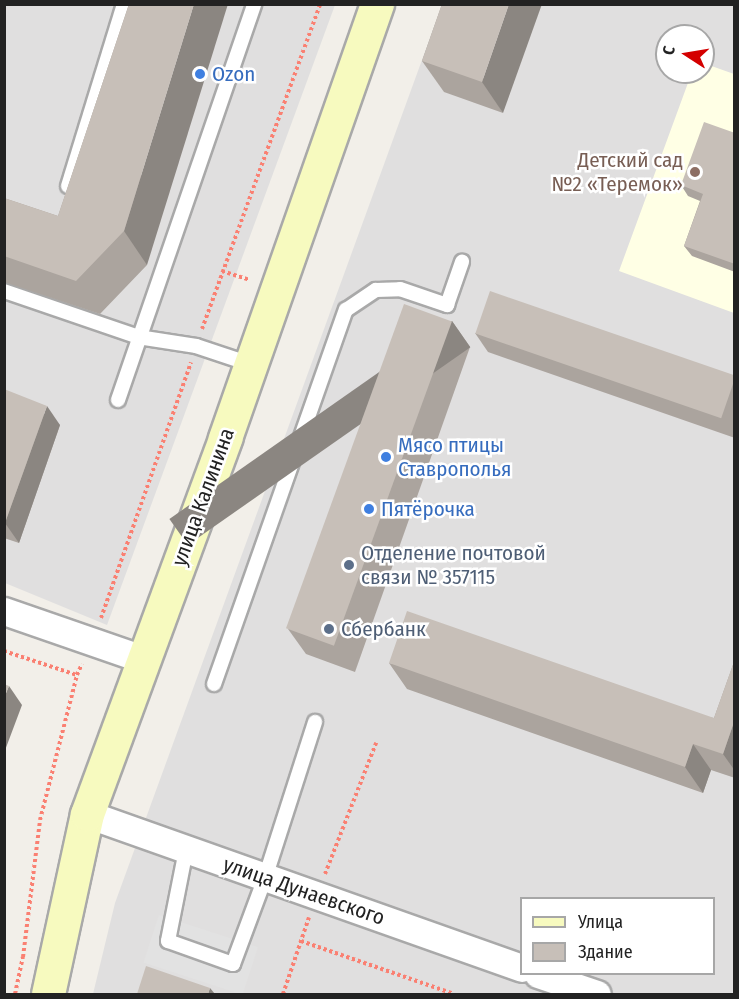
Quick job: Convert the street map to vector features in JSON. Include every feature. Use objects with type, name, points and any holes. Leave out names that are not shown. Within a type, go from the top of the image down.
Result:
[{"type":"main road","name":"улица Калинина","points":[[48,994],[87,814],[377,4]]},
{"type":"street","points":[[4,611],[143,658]]},
{"type":"street","name":"улица Дунаевского","points":[[87,814],[520,967]]},
{"type":"street","points":[[541,975],[597,994]]},
{"type":"lane","points":[[62,204],[124,4]]},
{"type":"lane","points":[[118,400],[254,4]]},
{"type":"lane","points":[[214,684],[346,310],[376,290],[400,289],[447,305],[462,262]]},
{"type":"lane","points":[[4,291],[138,337],[196,346],[250,364]]},
{"type":"lane","points":[[186,850],[168,941],[232,964],[265,878],[315,722]]},
{"type":"path","points":[[15,994],[23,957],[40,820],[76,675],[93,642],[196,346],[320,4]]},
{"type":"path","points":[[4,651],[76,675]]},
{"type":"path","points":[[283,994],[316,895],[376,743]]},
{"type":"path","points":[[301,942],[454,994]]},
{"type":"shaded area","points":[[4,5],[335,5],[107,625],[5,583]]},
{"type":"shaded area","points":[[442,5],[734,5],[734,994],[93,994],[115,903]]},
{"type":"shaded area","name":"Детский сад №2 «Теремок»","points":[[715,67],[734,74],[734,313],[619,271],[688,84],[715,84]]},
{"type":"shaded area","points":[[159,915],[258,947],[243,994],[144,963]]},
{"type":"building","points":[[129,4],[194,4],[124,231],[76,281],[4,256],[4,198],[58,216]]},
{"type":"building","points":[[442,4],[509,4],[482,82],[422,61]]},
{"type":"building","points":[[704,122],[735,133],[735,264],[684,246],[703,194],[681,185]]},
{"type":"building","points":[[490,291],[734,375],[721,418],[475,334]]},
{"type":"building","points":[[404,304],[452,321],[334,646],[286,628]]},
{"type":"building","points":[[4,389],[47,406],[5,523],[4,523]]},
{"type":"building","points":[[407,611],[714,718],[735,659],[735,725],[733,725],[723,754],[693,744],[685,767],[389,663]]},
{"type":"building","points":[[4,684],[9,686],[4,698]]},
{"type":"building","points":[[146,966],[210,988],[208,994],[137,994]]},
{"type":"place","name":"Ozon","points":[[200,74]]},
{"type":"place","name":"Детский сад №2 «Теремок»","points":[[695,172]]},
{"type":"place","name":"Мясо птицы Ставрополья","points":[[386,457]]},
{"type":"place","name":"Пятёрочка","points":[[369,509]]},
{"type":"place","name":"Отделение почтовой связи № 357115","points":[[349,565]]},
{"type":"place","name":"Сбербанк","points":[[329,629]]}]
